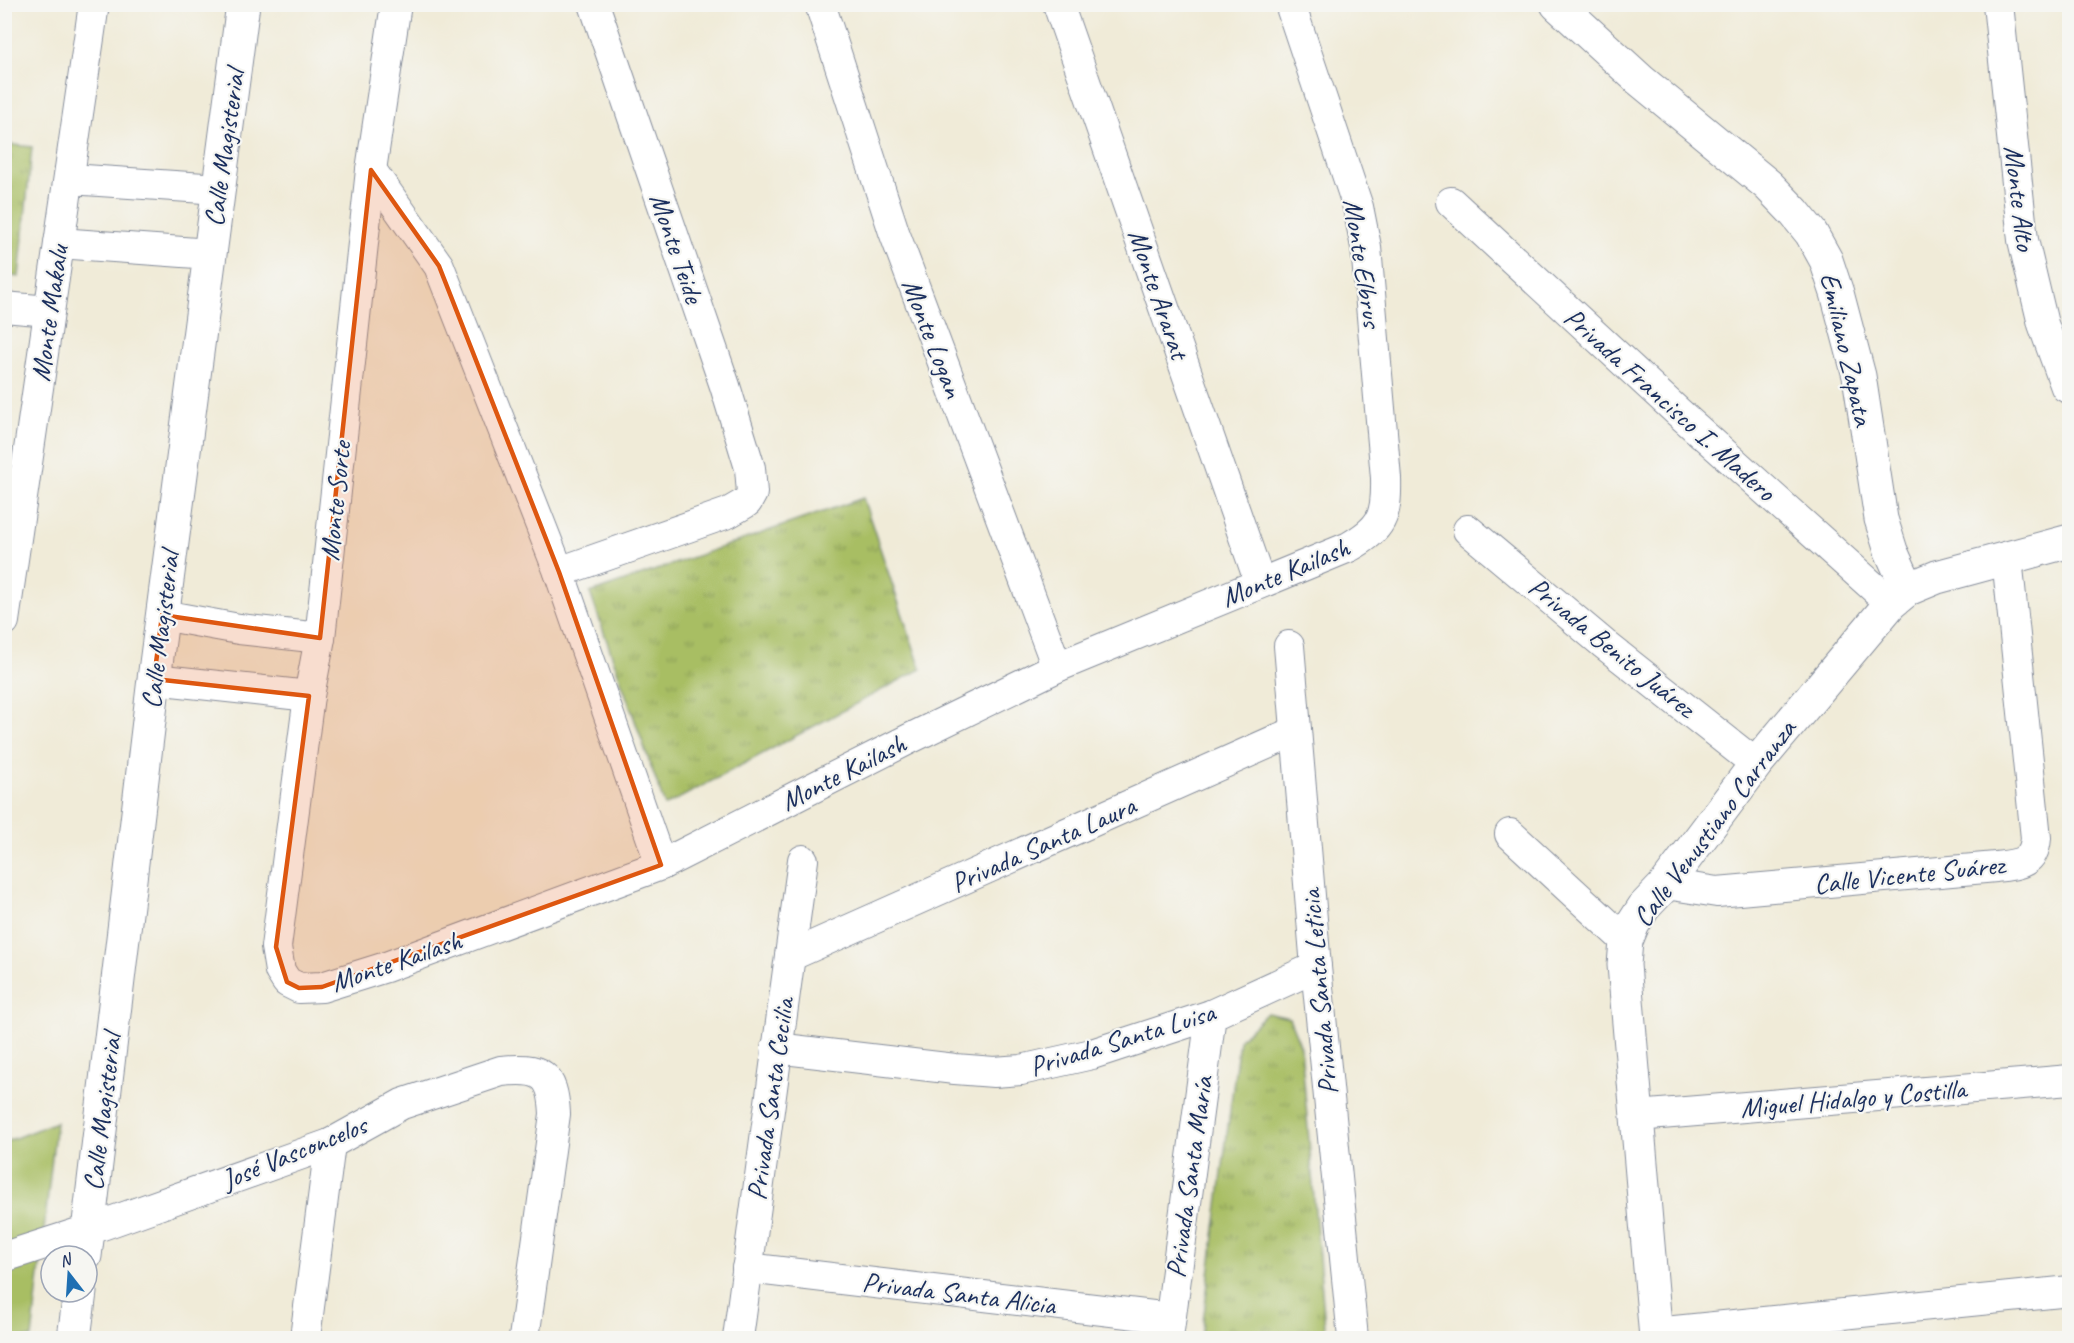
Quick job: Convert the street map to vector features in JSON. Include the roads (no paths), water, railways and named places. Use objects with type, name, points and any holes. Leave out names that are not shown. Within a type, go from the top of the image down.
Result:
[{"type":"street","name":"Monte Makalu","points":[[4,621],[94,4]]},
{"type":"street","name":"Calle Magisterial","points":[[87,1243],[162,615],[243,4]]},
{"type":"street","name":"Monte Sorte","points":[[299,988],[287,982],[280,971],[276,946],[309,696],[320,638],[371,170],[396,4]]},
{"type":"street","name":"Monte Teide","points":[[560,572],[728,513],[747,502],[752,492],[750,468],[728,396],[594,4]]},
{"type":"street","name":"Monte Logan","points":[[820,4],[894,232],[1057,667]]},
{"type":"street","name":"Monte Ararat","points":[[1058,4],[1260,583]]},
{"type":"street","name":"Monte Elbrus","points":[[1290,4],[1358,207],[1366,247],[1386,478],[1384,512],[1376,529]]},
{"type":"street","name":"Emiliano Zapata","points":[[1557,4],[1640,80],[1768,184],[1794,212],[1826,260],[1859,376],[1881,519],[1891,551],[1900,596]]},
{"type":"street","name":"Monte Alto","points":[[1998,4],[2024,240],[2043,324],[2066,387]]},
{"type":"street","points":[[371,170],[439,266],[560,572],[660,865]]},
{"type":"street","points":[[70,179],[219,189]]},
{"type":"street","name":"Privada Francisco I. Madero","points":[[1451,202],[1678,412],[1900,596]]},
{"type":"street","points":[[59,243],[210,254]]},
{"type":"street","points":[[4,307],[49,311]]},
{"type":"street","name":"Monte Kailash","points":[[299,988],[322,987],[386,967],[660,865],[1057,667],[1349,547],[1376,529]]},
{"type":"street","name":"Privada Benito Juárez","points":[[1468,530],[1605,644],[1756,764]]},
{"type":"street","name":"Calle Venustiano Carranza","points":[[1655,1336],[1624,965],[1626,941],[1633,924],[1756,764],[1900,596],[1937,577],[2070,541]]},
{"type":"street","name":"Calle Vicente Suárez","points":[[1666,884],[1717,892],[1996,867],[2024,861],[2032,855],[2036,838],[2007,558]]},
{"type":"street","points":[[162,615],[239,629],[320,638]]},
{"type":"street","name":"Privada Santa Leticia","points":[[1289,646],[1316,968],[1353,1338]]},
{"type":"street","points":[[154,679],[309,696]]},
{"type":"street","name":"Privada Santa Laura","points":[[790,956],[1296,731]]},
{"type":"street","points":[[1510,834],[1626,941]]},
{"type":"street","name":"Privada Santa Cecilia","points":[[738,1338],[803,860]]},
{"type":"street","name":"Privada Santa Luisa","points":[[776,1048],[955,1069],[994,1072],[1022,1070],[1092,1054],[1211,1015],[1316,968]]},
{"type":"street","name":"Privada Santa María","points":[[1169,1328],[1211,1015]]},
{"type":"street","name":"José Vasconcelos","points":[[4,1257],[87,1243],[330,1144],[402,1104],[501,1071],[516,1069],[543,1075],[550,1083],[554,1094],[555,1114],[524,1338]]},
{"type":"street","name":"Miguel Hidalgo y Costilla","points":[[1637,1116],[2070,1080]]},
{"type":"street","points":[[306,1338],[330,1144]]},
{"type":"street","name":"Privada Santa Alicia","points":[[747,1268],[1169,1328]]},
{"type":"street","points":[[1655,1336],[2070,1291]]},
{"type":"street","points":[[75,1338],[79,1304]]}]
